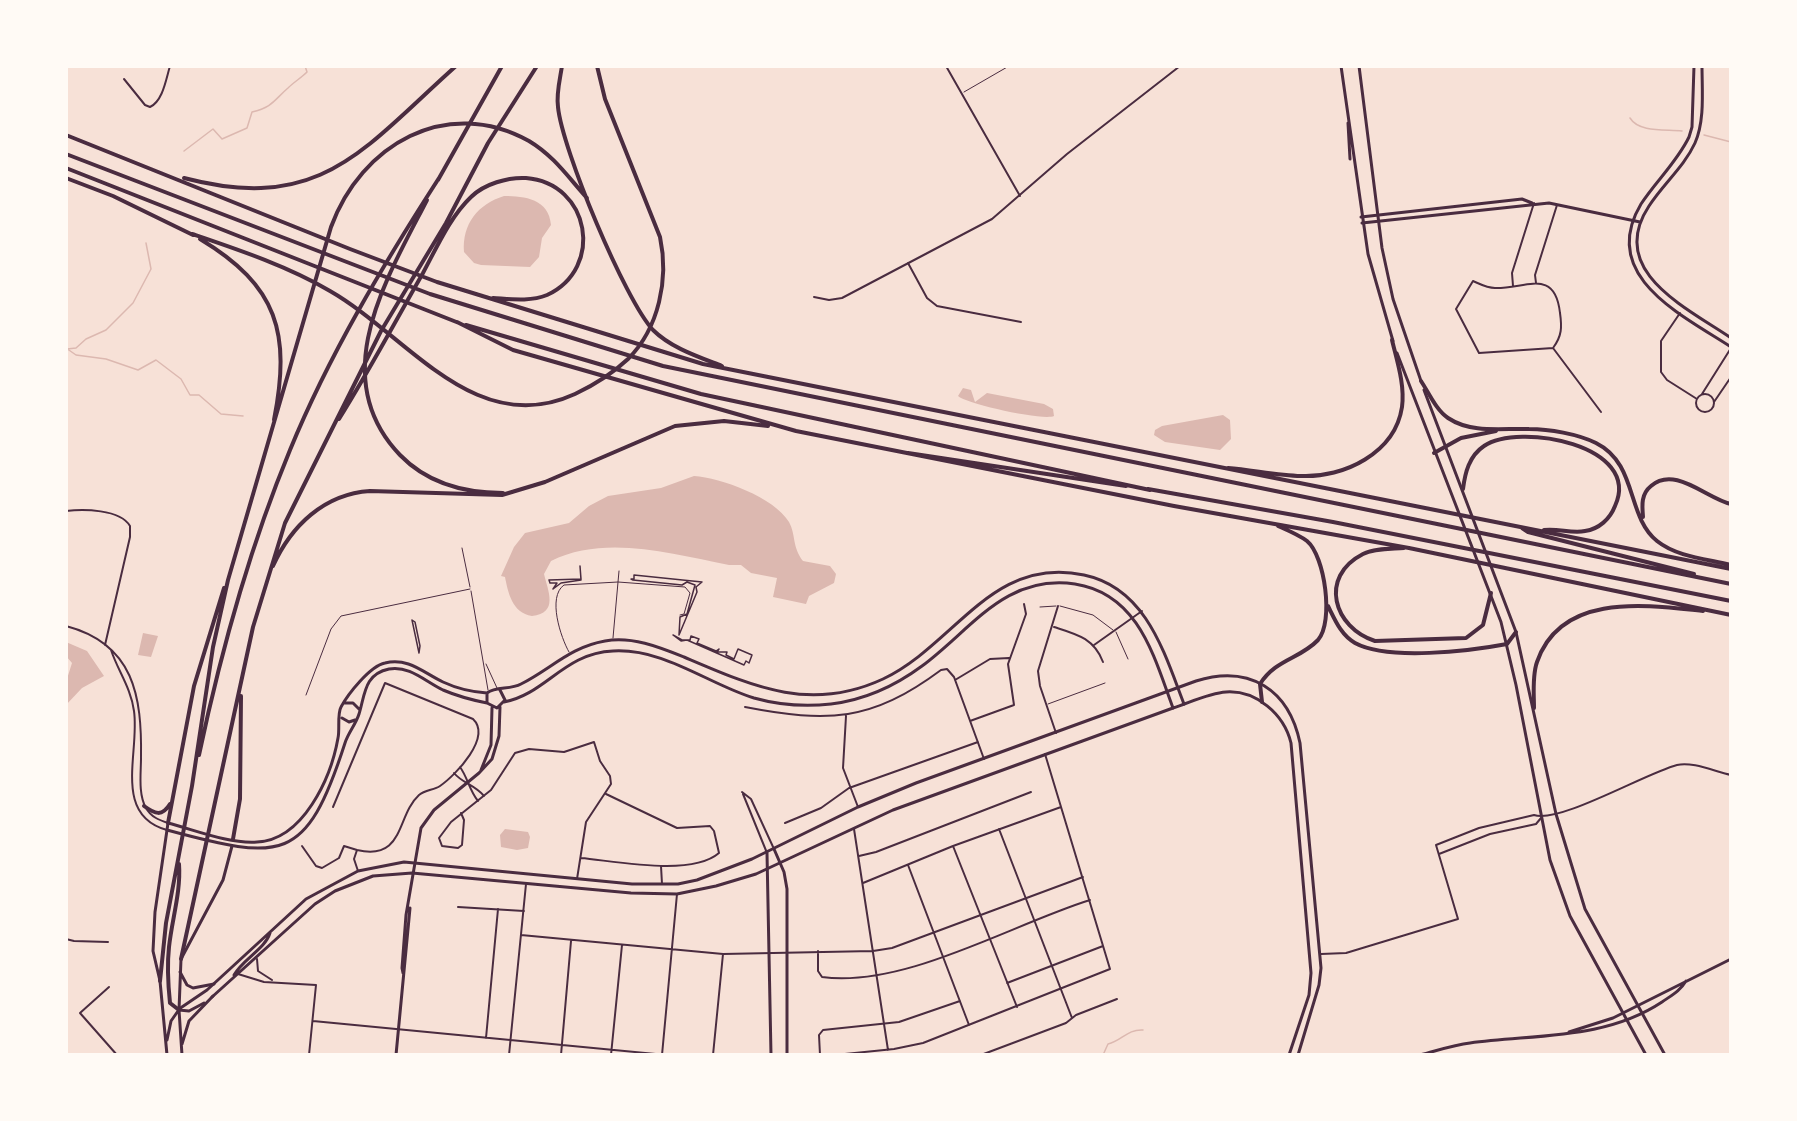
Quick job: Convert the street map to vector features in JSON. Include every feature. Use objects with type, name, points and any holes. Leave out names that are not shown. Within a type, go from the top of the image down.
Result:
[{"type":"highway","points":[[170,175],[220,187],[250,190],[286,186],[313,178],[358,153],[456,66]]},
{"type":"highway","points":[[192,786],[213,689],[244,573],[298,431],[366,300],[439,178],[502,66]]},
{"type":"highway","points":[[181,959],[265,583],[285,523],[371,350],[489,143],[537,66]]},
{"type":"highway","points":[[562,66],[557,106],[569,152],[587,198],[641,315],[654,331],[668,341],[694,355],[731,370]]},
{"type":"highway","points":[[66,178],[100,191],[192,234],[291,272],[346,302],[448,380],[496,403],[540,405],[562,399],[592,386],[617,369],[634,353],[649,330],[657,307],[664,258],[660,237],[605,99],[597,66]]},
{"type":"highway","points":[[168,823],[196,678],[270,441],[331,227],[346,192],[371,161],[402,140],[448,126],[483,126],[512,134],[551,156],[587,198]]},
{"type":"highway","points":[[66,135],[170,175],[371,258],[437,282],[703,364],[1731,567]]},
{"type":"highway","points":[[66,154],[430,294],[663,366],[1729,584]]},
{"type":"highway","points":[[66,168],[457,322],[701,394],[1150,490]]},
{"type":"highway","points":[[439,178],[378,303],[370,325],[363,366],[369,401],[378,426],[390,443],[404,460],[424,475],[462,490],[513,493]]},
{"type":"highway","points":[[325,442],[357,390],[445,233],[473,195],[507,179],[526,178],[556,188],[569,198],[582,223],[582,252],[571,277],[547,294],[534,298],[487,298]]},
{"type":"highway","points":[[192,234],[230,258],[251,277],[273,316],[279,338],[281,360],[278,402],[270,441]]},
{"type":"highway","points":[[457,322],[513,350],[783,428],[892,452],[1409,548],[1731,615]]},
{"type":"highway","points":[[1206,465],[1302,476],[1345,469],[1368,459],[1393,432],[1402,406],[1402,387],[1392,340]]},
{"type":"highway","points":[[1421,381],[1448,418],[1473,427],[1550,431],[1594,442],[1605,448],[1620,463],[1643,520],[1656,540],[1668,548],[1731,567]]},
{"type":"highway","points":[[265,583],[283,546],[301,523],[316,510],[344,496],[370,491],[492,496],[513,493],[545,482],[675,426],[724,421],[783,428]]},
{"type":"highway","points":[[1434,453],[1461,438],[1499,430]]},
{"type":"highway","points":[[1463,489],[1465,475],[1476,452],[1501,438],[1548,439],[1594,452],[1607,460],[1619,488],[1618,500],[1606,520],[1584,531],[1539,530]]},
{"type":"highway","points":[[892,452],[922,454],[1150,490],[1333,522],[1731,601]]},
{"type":"highway","points":[[1643,520],[1642,505],[1647,490],[1654,483],[1668,479],[1683,482],[1731,504]]},
{"type":"highway","points":[[1262,702],[1260,684],[1270,670],[1317,641],[1325,629],[1327,603],[1319,561],[1314,550],[1307,541],[1275,524]]},
{"type":"highway","points":[[1520,526],[1528,532],[1729,584]]},
{"type":"highway","points":[[1409,548],[1363,554],[1352,562],[1338,582],[1337,609],[1352,629],[1364,637],[1376,641],[1466,638],[1483,625],[1491,593]]},
{"type":"highway","points":[[160,981],[166,923],[192,786],[213,647],[233,561]]},
{"type":"highway","points":[[1327,603],[1341,630],[1356,644],[1367,647],[1408,653],[1482,649],[1507,644],[1516,632]]},
{"type":"highway","points":[[1534,708],[1535,668],[1540,653],[1549,641],[1575,619],[1599,609],[1622,604],[1723,613]]},
{"type":"highway","points":[[233,839],[240,799],[241,686]]},
{"type":"highway","points":[[144,806],[156,814],[167,810],[172,801]]},
{"type":"highway","points":[[179,857],[180,881],[169,947],[168,975],[170,1003],[179,1010]]},
{"type":"main road","points":[[1341,66],[1362,223],[1373,279],[1392,340],[1434,453],[1491,593],[1507,644],[1550,860],[1570,916],[1646,1055]]},
{"type":"main road","points":[[1359,66],[1379,222],[1393,299],[1421,381],[1516,632],[1556,814],[1585,909],[1665,1055]]},
{"type":"main road","points":[[1694,66],[1692,128],[1689,137],[1643,202],[1633,221],[1629,246],[1636,269],[1653,293],[1731,348]]},
{"type":"main road","points":[[1702,66],[1701,116],[1695,142],[1650,204],[1640,222],[1638,253],[1653,282],[1662,292],[1731,338]]},
{"type":"main road","points":[[1349,118],[1350,159]]},
{"type":"main road","points":[[1362,217],[1522,199],[1640,222]]},
{"type":"main road","points":[[1362,223],[1521,208],[1534,203]]},
{"type":"main road","points":[[167,1055],[160,981],[154,963],[153,930],[168,823],[233,839],[265,841],[288,831],[300,822],[313,804],[336,747],[341,717],[339,711],[343,704],[371,669],[393,661],[412,665],[459,688],[488,692],[521,684],[569,652],[590,644],[613,640],[639,642],[746,683],[777,692],[825,695],[856,688],[896,672],[1002,587],[1040,573],[1067,573],[1084,575],[1107,584],[1127,596],[1142,611],[1158,638],[1184,704]]},
{"type":"main road","points":[[396,1055],[411,915],[409,907],[412,873],[419,835],[426,820],[441,803],[479,773],[492,759],[497,747],[500,707],[504,702],[521,697],[572,662],[592,654],[613,651],[649,654],[742,693],[771,701],[801,705],[830,704],[860,698],[898,682],[931,659],[1007,595],[1023,588],[1060,583],[1079,585],[1108,595],[1134,618],[1149,645],[1173,708]]},
{"type":"main road","points":[[979,604],[985,612]]},
{"type":"main road","points":[[613,640],[613,651]]},
{"type":"main road","points":[[924,651],[931,659]]},
{"type":"main road","points":[[676,665],[680,656]]},
{"type":"main road","points":[[167,830],[251,850],[269,849],[294,839],[318,813],[346,739],[358,718],[368,682],[378,673],[393,668],[407,670],[457,695],[487,703],[492,708],[491,745],[479,773]]},
{"type":"main road","points":[[166,1048],[168,1029],[179,1010],[214,984],[311,896],[358,871],[386,864],[414,862],[577,879],[662,884],[706,878],[767,853],[858,807],[1178,688],[1219,675],[1245,678],[1260,684],[1286,705],[1297,727],[1321,954],[1319,985],[1298,1055]]},
{"type":"main road","points":[[742,693],[746,683]]},
{"type":"main road","points":[[856,688],[860,698]]},
{"type":"main road","points":[[498,689],[504,696],[504,702]]},
{"type":"main road","points":[[487,703],[488,692]]},
{"type":"main road","points":[[182,1053],[187,1025],[213,996],[310,908],[335,891],[373,876],[412,873],[631,893],[677,894],[716,886],[781,864],[893,810],[1184,704],[1226,692],[1239,693],[1262,702],[1284,725],[1291,742],[1311,950],[1311,984],[1289,1055]]},
{"type":"main road","points":[[343,704],[353,703],[359,711]]},
{"type":"main road","points":[[492,708],[500,707]]},
{"type":"main road","points":[[341,717],[349,722],[358,718]]},
{"type":"main road","points":[[182,1053],[179,1010],[181,959],[224,880],[233,839]]},
{"type":"main road","points":[[774,849],[781,864],[787,890],[787,1055]]},
{"type":"main road","points":[[767,853],[771,1055]]},
{"type":"main road","points":[[233,978],[242,963],[268,939],[270,931]]},
{"type":"main road","points":[[1569,1032],[1622,1014],[1731,959]]},
{"type":"main road","points":[[179,971],[187,984],[193,988],[214,984]]},
{"type":"main road","points":[[1420,1055],[1464,1043],[1598,1029],[1626,1021],[1641,1013],[1680,990],[1686,981]]},
{"type":"main road","points":[[179,1010],[195,1009],[213,996]]},
{"type":"street","points":[[124,79],[145,105],[150,107],[156,104],[161,94],[170,66]]},
{"type":"street","points":[[946,66],[1020,196]]},
{"type":"street","points":[[814,297],[829,300],[842,298],[981,226],[1020,196],[1067,154],[1180,66]]},
{"type":"street","points":[[1513,286],[1512,273],[1534,203]]},
{"type":"street","points":[[1536,283],[1535,275],[1557,205]]},
{"type":"street","points":[[908,263],[933,304],[1021,322]]},
{"type":"street","points":[[1473,281],[1494,288],[1536,283],[1551,288],[1558,299],[1562,327],[1561,334],[1553,348],[1479,353],[1456,309],[1473,281]]},
{"type":"street","points":[[1680,313],[1661,341],[1661,372],[1667,380],[1697,399]]},
{"type":"street","points":[[1553,348],[1601,412]]},
{"type":"street","points":[[1731,348],[1697,399],[1696,405],[1702,412],[1710,410],[1731,377]]},
{"type":"street","points":[[1701,395],[1709,395],[1714,402]]},
{"type":"street","points":[[66,511],[87,508],[123,519],[130,526],[130,537],[105,645]]},
{"type":"street","points":[[581,567],[582,579],[580,581],[562,582],[553,589],[556,583],[550,583],[549,580],[581,579],[581,567]]},
{"type":"street","points":[[677,635],[680,617],[687,615],[695,589],[694,585],[631,579],[634,579],[634,575],[702,582],[696,586],[697,592],[677,635]]},
{"type":"street","points":[[970,721],[1014,705],[1009,681],[1009,658],[1026,614],[1024,604]]},
{"type":"street","points":[[1056,733],[1038,671],[1040,656],[1054,627],[1058,606]]},
{"type":"street","points":[[1094,645],[1142,611]]},
{"type":"street","points":[[413,620],[420,653],[416,647],[413,620]]},
{"type":"street","points":[[66,626],[90,634],[105,645],[127,671],[137,696],[141,721],[140,781],[144,806],[153,816],[168,823]]},
{"type":"street","points":[[1054,627],[1082,636],[1094,645],[1103,662]]},
{"type":"street","points":[[677,635],[673,634],[676,639],[682,641],[687,640],[744,665],[746,661],[749,663],[752,655],[738,648],[734,658],[726,655],[724,651],[722,654],[717,652],[717,648],[716,651],[697,643],[699,639],[692,636],[690,640],[682,640],[677,635]]},
{"type":"street","points":[[111,650],[123,673],[134,711],[132,781],[135,802],[142,818],[151,825],[167,830]]},
{"type":"street","points":[[955,680],[990,659],[1009,658]]},
{"type":"street","points":[[745,707],[794,716],[846,716],[894,700],[941,670],[950,671],[984,759]]},
{"type":"street","points":[[302,846],[320,868],[339,858],[345,846],[357,850],[373,851],[391,844],[416,799],[424,792],[440,786],[459,767],[477,743],[479,728],[475,720],[385,684],[333,807]]},
{"type":"street","points":[[846,716],[843,768],[858,807]]},
{"type":"street","points":[[461,813],[465,820],[461,847],[442,846],[440,836],[461,813],[484,796],[496,783],[510,759],[519,752],[529,749],[564,752],[594,742],[600,761],[611,777],[606,794],[586,822],[577,879]]},
{"type":"street","points":[[785,823],[821,808],[849,788],[978,742]]},
{"type":"street","points":[[834,1055],[888,1050],[923,1043],[1110,969],[1045,754]]},
{"type":"street","points":[[1439,854],[1490,834],[1536,824],[1541,818],[1677,765],[1731,775]]},
{"type":"street","points":[[459,767],[469,790],[478,801]]},
{"type":"street","points":[[453,772],[460,780],[475,785],[484,796]]},
{"type":"street","points":[[132,781],[140,781]]},
{"type":"street","points":[[767,853],[742,792],[750,798],[774,849]]},
{"type":"street","points":[[859,856],[876,852],[1031,792]]},
{"type":"street","points":[[581,858],[610,864],[662,866],[689,863],[718,854],[720,848],[712,828],[706,825],[677,828],[606,794]]},
{"type":"street","points":[[863,883],[953,846],[1061,807]]},
{"type":"street","points":[[1321,954],[1354,951],[1458,919],[1436,845],[1490,825],[1534,815],[1541,818]]},
{"type":"street","points":[[854,829],[888,1050]]},
{"type":"street","points":[[999,829],[1072,1018]]},
{"type":"street","points":[[953,846],[1017,1007]]},
{"type":"street","points":[[357,850],[354,859],[358,871]]},
{"type":"street","points":[[908,864],[969,1025]]},
{"type":"street","points":[[662,866],[662,884]]},
{"type":"street","points":[[521,935],[723,954],[873,951],[892,948],[1083,877]]},
{"type":"street","points":[[509,1055],[526,884]]},
{"type":"street","points":[[313,1020],[663,1055],[677,894]]},
{"type":"street","points":[[818,951],[818,971],[822,977],[877,976],[943,955],[1090,900]]},
{"type":"street","points":[[458,907],[524,911]]},
{"type":"street","points":[[486,1038],[498,909]]},
{"type":"street","points":[[66,939],[108,942]]},
{"type":"street","points":[[561,1055],[572,940]]},
{"type":"street","points":[[611,1055],[622,945]]},
{"type":"street","points":[[1007,983],[1104,946]]},
{"type":"street","points":[[713,1055],[723,954]]},
{"type":"street","points":[[258,955],[255,963],[258,970],[275,981]]},
{"type":"street","points":[[238,974],[249,975],[264,982],[316,985],[309,1055]]},
{"type":"street","points":[[109,987],[81,1013],[117,1055]]},
{"type":"street","points":[[981,1055],[1117,999]]},
{"type":"street","points":[[820,1055],[821,1030],[884,1024],[920,1017],[961,1001]]},
{"type":"lane","points":[[962,94],[1009,66]]},
{"type":"lane","points":[[462,548],[485,662],[488,692]]},
{"type":"lane","points":[[613,640],[620,571]]},
{"type":"lane","points":[[569,652],[557,626],[560,588],[567,585],[618,582],[685,587],[690,593],[685,613],[680,615]]},
{"type":"lane","points":[[306,695],[331,629],[341,616],[470,589]]},
{"type":"lane","points":[[1040,607],[1058,606],[1093,615],[1114,631],[1128,659]]},
{"type":"lane","points":[[485,662],[498,689]]},
{"type":"lane","points":[[1046,704],[1105,683]]},
{"type":"lane","points":[[888,1050],[889,1055]]},
{"type":"shaded area","points":[[504,196],[528,198],[535,201],[541,204],[549,216],[551,225],[542,238],[539,257],[530,267],[481,265],[474,263],[464,252],[466,233],[473,216],[487,204]]},
{"type":"shaded area","points":[[963,388],[971,390],[975,402],[987,393],[1044,404],[1053,409],[1054,416],[1021,414],[975,403],[958,396]]},
{"type":"shaded area","points":[[1223,415],[1230,420],[1231,439],[1220,450],[1165,442],[1154,435],[1155,430],[1162,426]]},
{"type":"shaded area","points":[[694,476],[746,490],[772,505],[789,522],[797,551],[803,561],[830,566],[836,574],[834,583],[809,596],[806,604],[773,597],[777,578],[751,573],[741,565],[729,565],[639,549],[594,549],[572,553],[551,561],[544,574],[550,600],[546,611],[532,616],[525,614],[515,606],[505,577],[501,576],[514,547],[525,533],[569,523],[589,506],[608,496],[661,488]]},
{"type":"shaded area","points":[[143,633],[158,636],[151,657],[138,655]]},
{"type":"shaded area","points":[[66,642],[87,651],[104,676],[82,688],[66,705],[66,682],[72,663],[66,656]]},
{"type":"shaded area","points":[[505,829],[528,832],[530,837],[528,848],[517,850],[501,847],[500,835]]},
{"type":"waterway","points":[[184,151],[213,129],[222,139],[247,128],[252,112],[273,103],[307,72],[305,66]]},
{"type":"waterway","points":[[1630,118],[1634,123],[1646,128],[1682,131]]},
{"type":"waterway","points":[[1704,135],[1731,142]]},
{"type":"waterway","points":[[67,349],[76,348],[86,339],[106,330],[133,303],[151,269],[146,243]]},
{"type":"waterway","points":[[66,348],[76,355],[106,359],[138,370],[156,360],[181,379],[190,395],[199,395],[221,414],[243,416]]},
{"type":"waterway","points":[[1103,1055],[1108,1044],[1133,1031],[1143,1030]]}]
